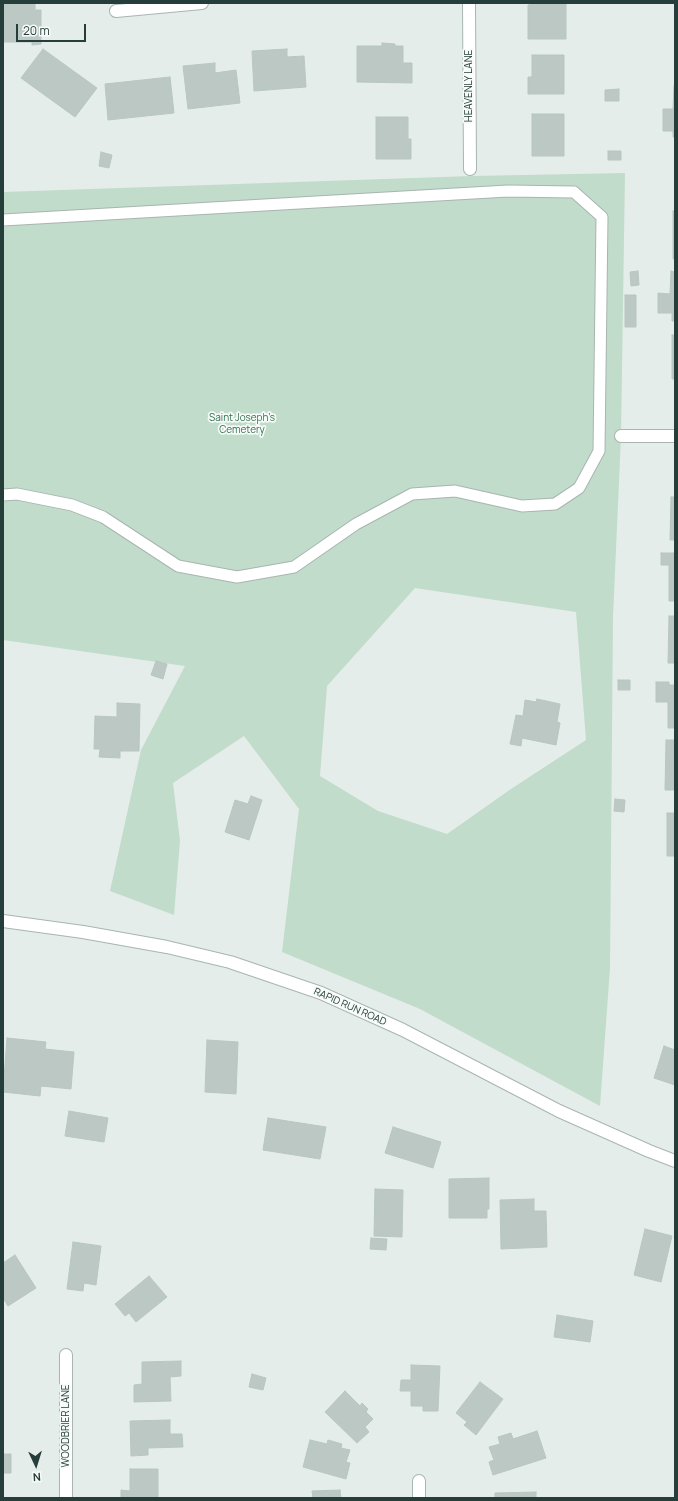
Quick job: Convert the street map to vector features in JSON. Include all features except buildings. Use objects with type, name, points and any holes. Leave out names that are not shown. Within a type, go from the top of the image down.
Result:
[{"type":"street","points":[[116,11],[202,3]]},
{"type":"street","name":"HEAVENLY LANE","points":[[469,3],[470,169]]},
{"type":"street","points":[[621,436],[675,436]]},
{"type":"street","name":"RAPID RUN ROAD","points":[[3,922],[83,932],[167,947],[230,962],[321,993],[403,1030],[559,1111],[649,1151],[675,1160]]},
{"type":"street","name":"WOODBRIER LANE","points":[[66,1354],[66,1498]]},
{"type":"street","points":[[419,1481],[419,1498]]},
{"type":"lane","points":[[3,220],[508,191],[574,192],[602,217],[599,451],[579,488],[555,504],[522,506],[455,491],[412,494],[356,524],[294,567],[237,577],[178,566],[103,517],[72,505],[17,494],[3,495]]},
{"type":"green space","name":"Saint Joseph’s Cemetery","points":[[625,173],[621,436],[613,617],[610,968],[600,1106],[420,1009],[282,952],[299,809],[244,736],[173,783],[180,841],[174,915],[110,891],[141,750],[185,666],[3,640],[3,192],[472,176]],"holes":[[[415,588],[576,612],[586,740],[511,789],[447,834],[378,811],[320,776],[327,686]]]}]
